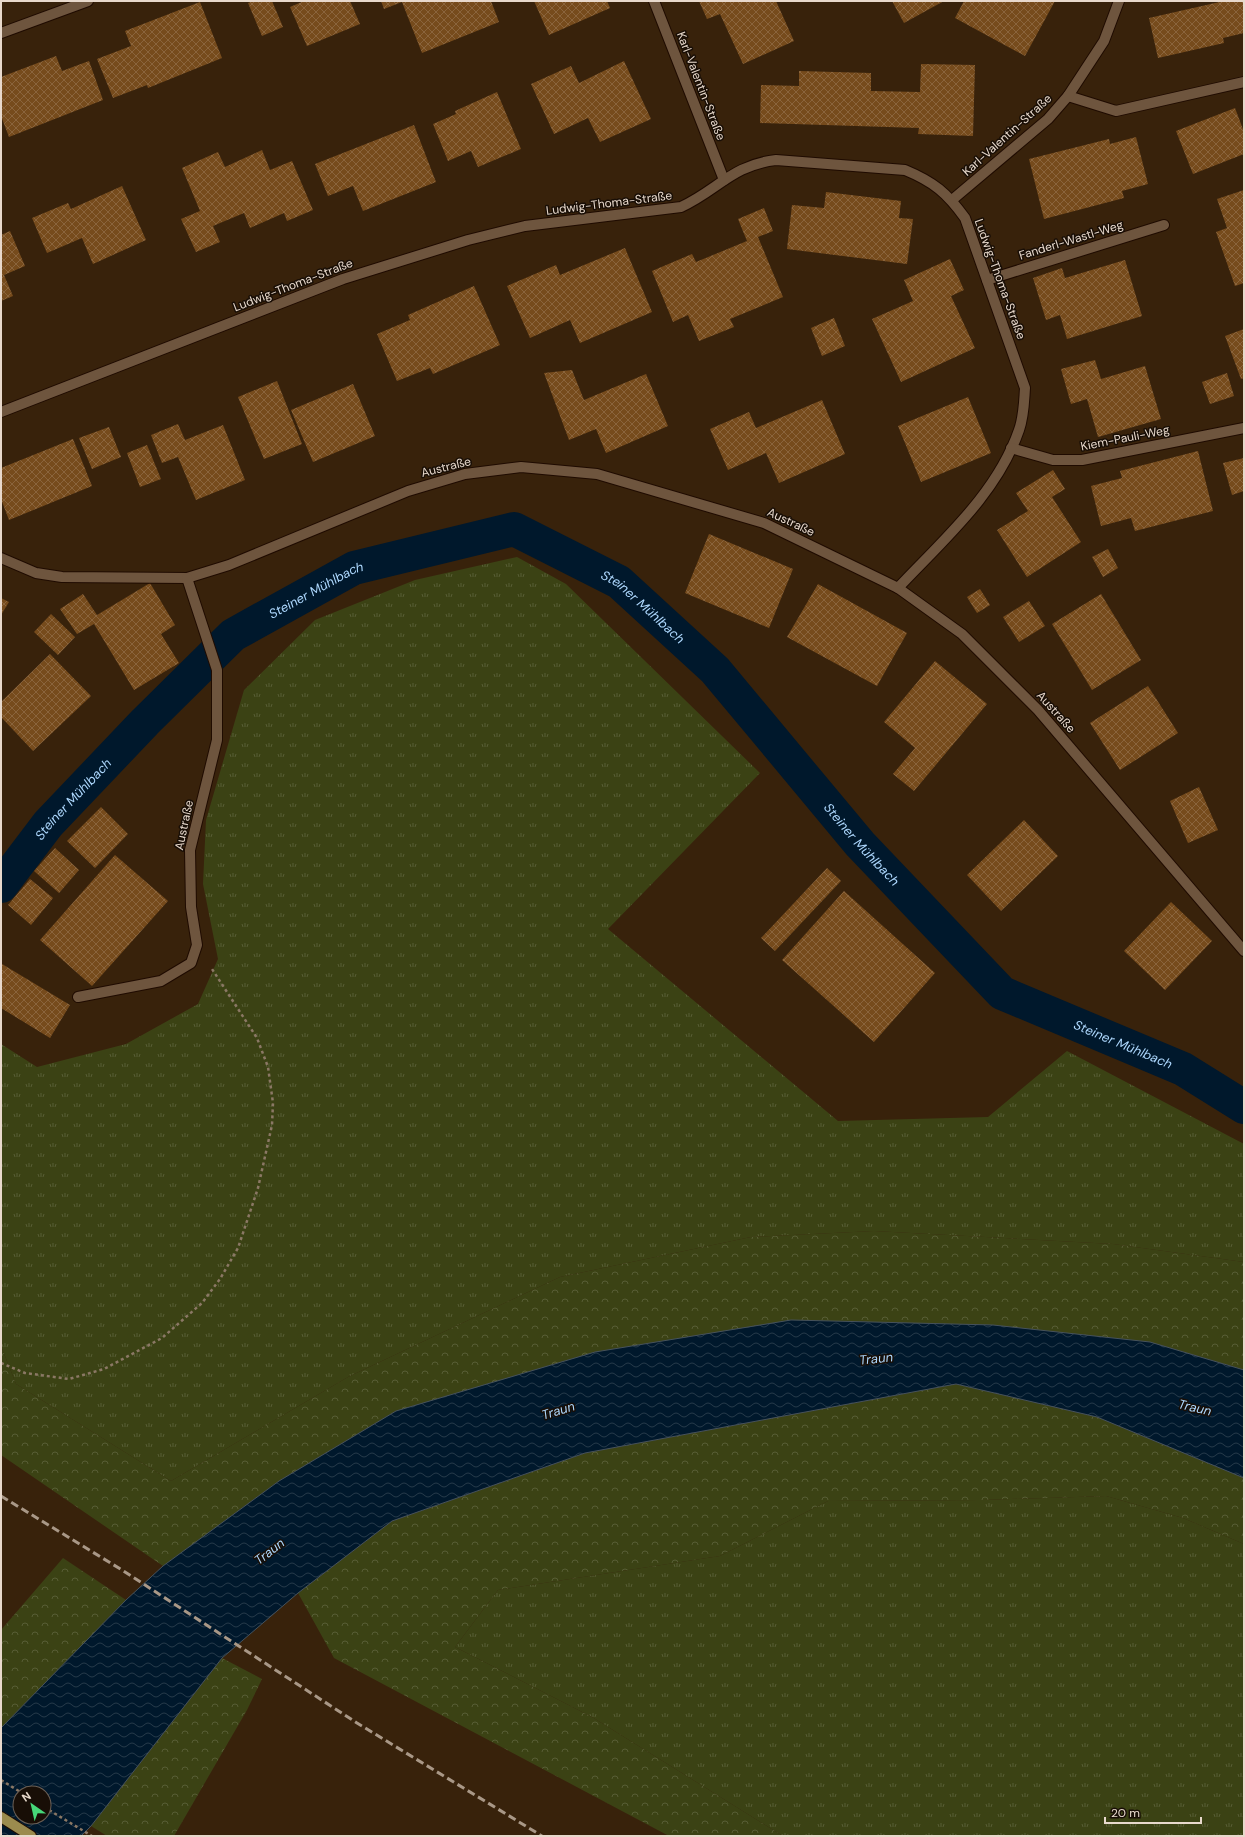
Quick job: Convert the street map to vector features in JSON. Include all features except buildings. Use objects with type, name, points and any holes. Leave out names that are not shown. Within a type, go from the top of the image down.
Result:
[{"type":"main road","points":[[1,1817],[31,1836]]},
{"type":"street","points":[[1,33],[88,1]]},
{"type":"street","name":"Karl-Valentin-Straße","points":[[654,1],[724,180]]},
{"type":"street","name":"Karl-Valentin-Straße","points":[[952,200],[1048,119],[1068,96],[1104,41],[1119,1]]},
{"type":"street","points":[[1068,96],[1116,111],[1244,82]]},
{"type":"street","name":"Ludwig-Thoma-Straße","points":[[1,412],[343,279],[468,240],[526,226],[681,207],[699,199],[724,180],[744,168],[762,162],[776,160],[905,170],[922,177],[938,187],[952,200],[965,218],[1024,388],[1024,408],[1020,429],[996,478],[979,501],[898,588]]},
{"type":"street","name":"Fanderl-Wastl-Weg","points":[[987,280],[1164,224]]},
{"type":"street","name":"Kiem-Pauli-Weg","points":[[1011,448],[1053,460],[1082,460],[1244,428]]},
{"type":"street","name":"Austraße","points":[[1,558],[36,572],[62,577],[187,578],[229,565],[408,491],[465,474],[521,467],[597,474],[764,523],[898,588],[962,634],[1038,710],[1244,951]]},
{"type":"street","name":"Austraße","points":[[187,578],[217,670],[217,740],[190,850],[191,907],[197,945]]},
{"type":"street","points":[[78,997],[162,981],[190,963],[197,945]]},
{"type":"path","points":[[1,1363],[25,1373],[68,1379],[104,1369],[162,1338],[202,1303],[220,1279],[238,1248],[258,1188],[272,1125],[273,1102],[268,1067],[257,1038],[197,945]]},
{"type":"path","points":[[1,1780],[12,1787]]},
{"type":"path","points":[[52,1812],[92,1836]]},
{"type":"green space","points":[[517,557],[566,584],[760,773],[608,929],[838,1121],[988,1117],[1067,1051],[1244,1144],[1244,1262],[1113,1244],[874,1231],[751,1237],[560,1277],[348,1377],[171,1481],[16,1384],[1,1346],[1,1044],[37,1067],[126,1044],[198,1004],[218,959],[203,884],[206,820],[244,690],[315,620],[415,580]]},
{"type":"green space","points":[[874,1231],[1113,1244],[1244,1262],[1244,1370],[1150,1342],[396,1411],[279,1481],[163,1566],[1,1455],[1,1346],[16,1384],[171,1481],[348,1377],[560,1277],[751,1237]]},
{"type":"green space","points":[[956,1384],[1097,1417],[1244,1478],[1244,1544],[1183,1518],[1106,1496],[982,1500],[828,1501],[720,1556],[498,1590],[455,1647],[592,1717],[783,1836],[669,1836],[334,1658],[298,1593],[392,1521],[585,1453]]},
{"type":"green space","points":[[1106,1496],[1183,1518],[1244,1544],[1244,1836],[783,1836],[592,1717],[455,1647],[498,1590],[720,1556],[828,1501],[982,1500]]},
{"type":"green space","points":[[63,1558],[126,1600],[1,1728],[1,1630]]},
{"type":"green space","points":[[222,1658],[262,1679],[247,1710],[174,1836],[107,1836],[91,1826]]},
{"type":"water","name":"Traun","points":[[791,1320],[993,1325],[1150,1342],[1244,1370],[1244,1478],[1097,1417],[956,1384],[585,1453],[392,1521],[298,1593],[222,1658],[91,1826],[81,1836],[1,1836],[1,1728],[126,1600],[163,1566],[279,1481],[396,1411],[595,1352]]},
{"type":"waterway","name":"Steiner Mühlbach","points":[[1,886],[48,824],[145,722],[233,635],[354,568],[514,529],[619,582],[715,670],[860,844],[1002,993],[1183,1069],[1244,1107]]},
{"type":"railway","points":[[1,1496],[122,1570],[357,1723],[542,1836]]}]
